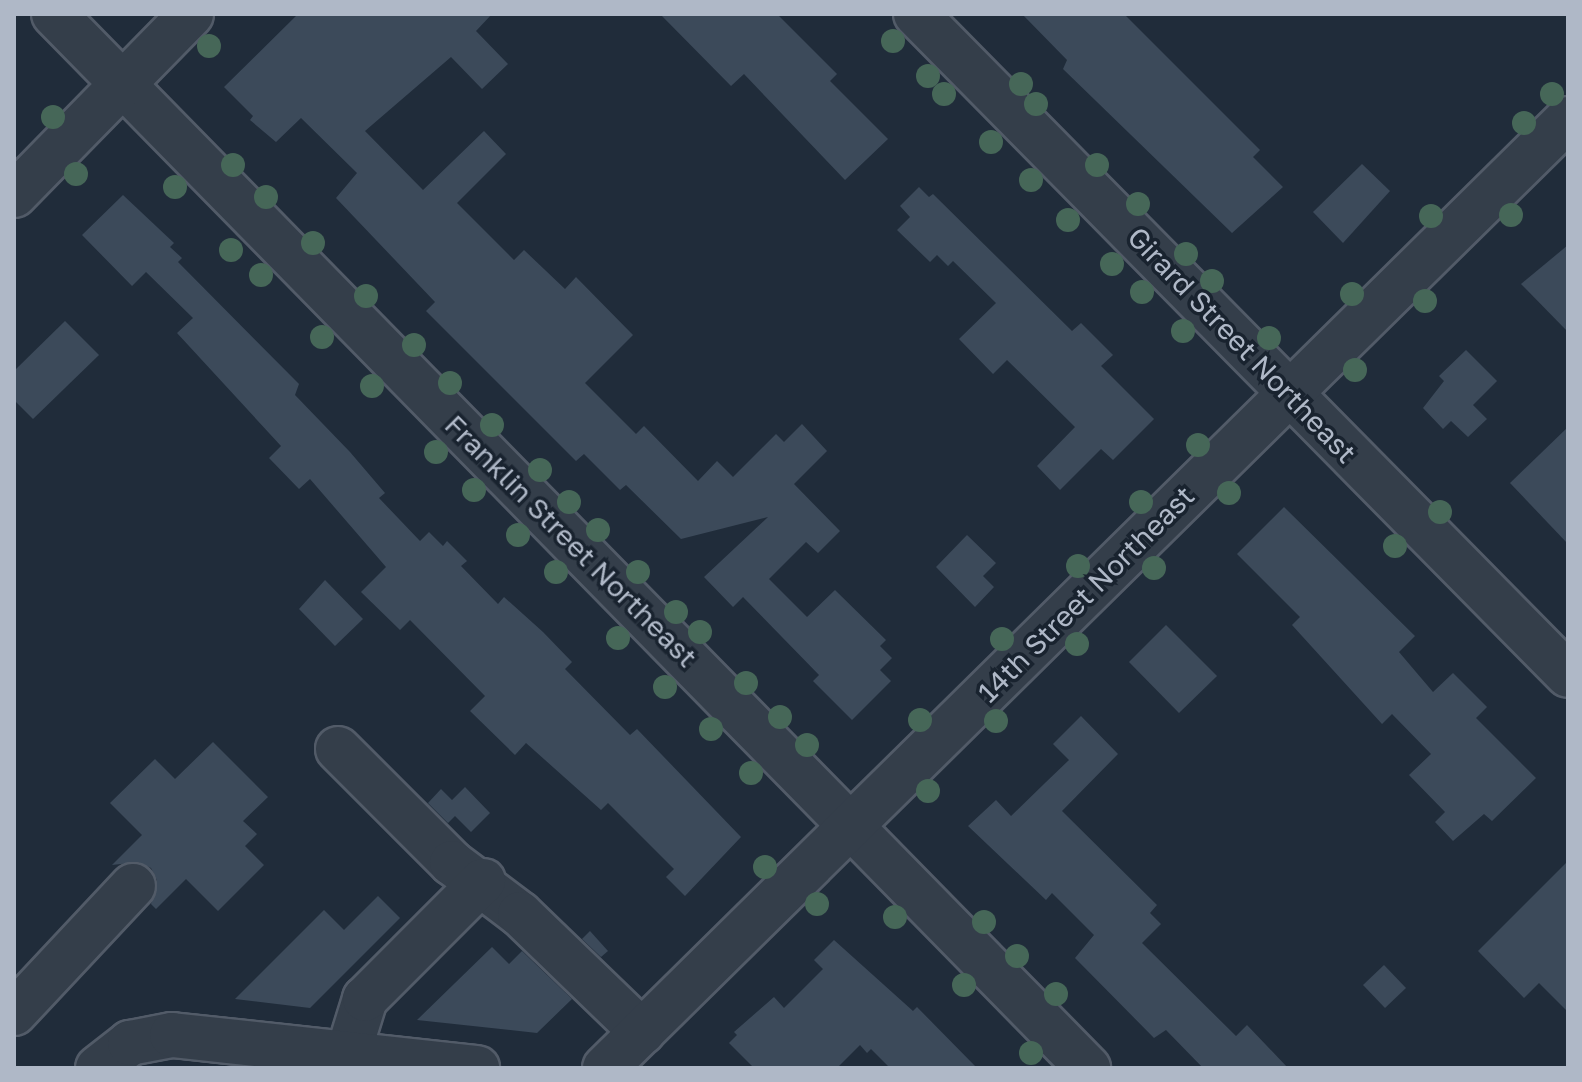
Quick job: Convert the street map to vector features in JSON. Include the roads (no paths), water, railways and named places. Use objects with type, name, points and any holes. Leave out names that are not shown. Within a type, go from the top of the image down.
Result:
[{"type":"street","name":"Franklin Street Northeast","points":[[54,14],[1088,1068]]},
{"type":"street","points":[[14,195],[124,86],[191,14]]},
{"type":"street","name":"Girard Street Northeast","points":[[916,14],[1568,675]]},
{"type":"street","name":"14th Street Northeast","points":[[605,1068],[1568,119]]},
{"type":"street","points":[[338,749],[452,863],[483,881],[642,1032]]},
{"type":"street","points":[[348,1054],[365,999],[483,881]]},
{"type":"street","points":[[14,1013],[133,886]]},
{"type":"street","points":[[98,1068],[130,1043],[158,1035],[477,1068]]}]
